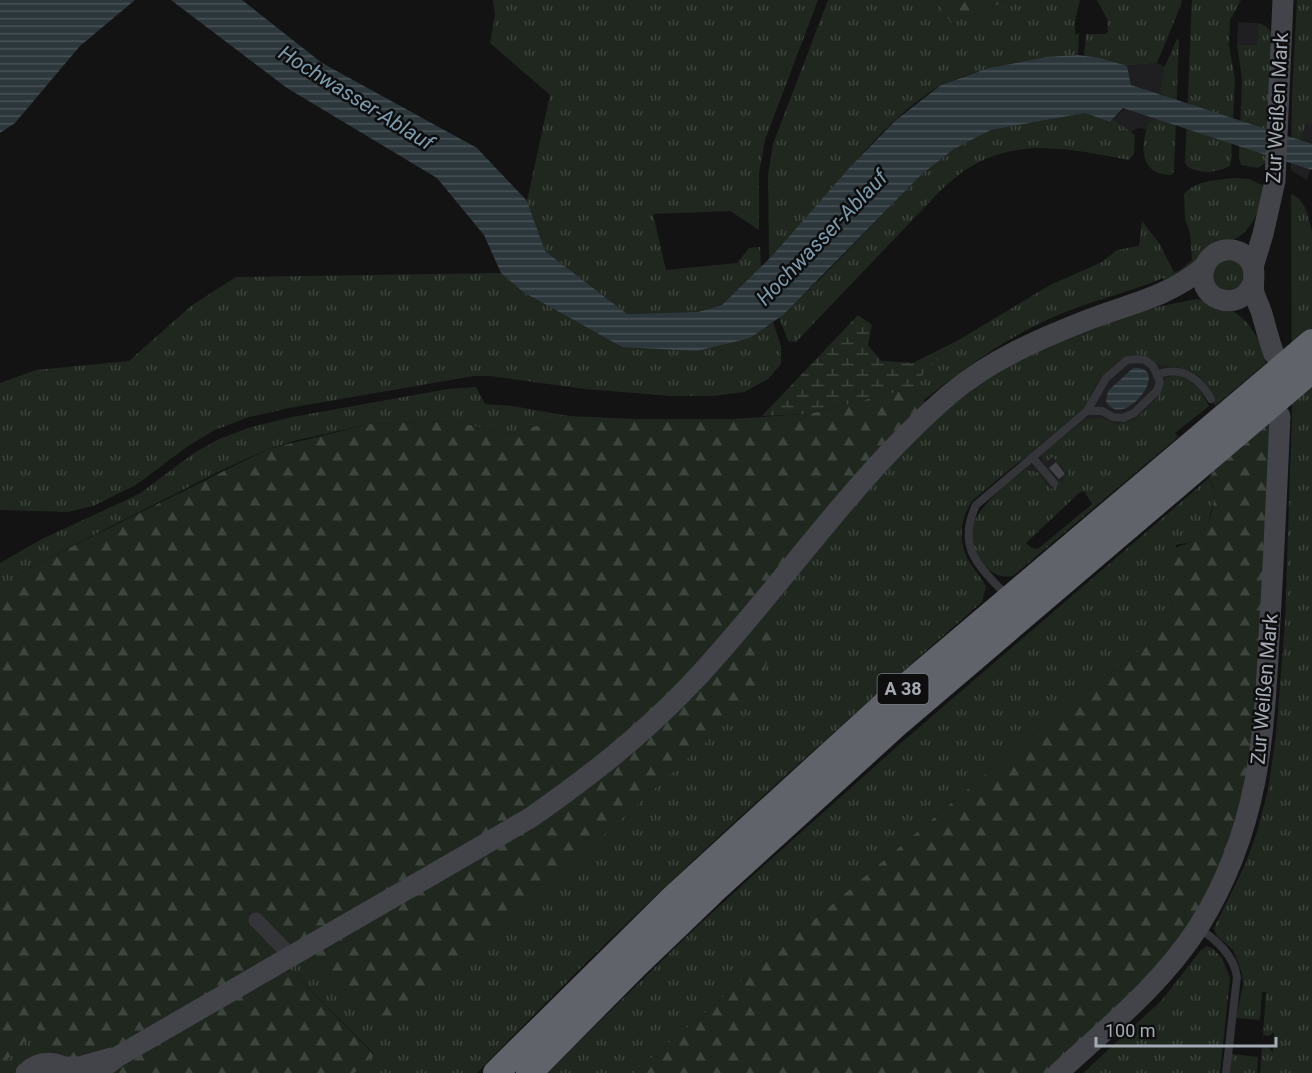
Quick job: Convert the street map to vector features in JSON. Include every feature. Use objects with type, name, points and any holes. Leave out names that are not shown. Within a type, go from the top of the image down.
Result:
[{"type":"highway","name":"A 38","points":[[496,1073],[615,954],[763,814],[884,705],[1312,342]]},
{"type":"highway","name":"A 38","points":[[529,1073],[704,900],[882,737],[1312,370]]},
{"type":"main road","name":"Zur Weißen Mark","points":[[1253,275],[1276,175],[1283,0]]},
{"type":"main road","name":"Zur Weißen Mark","points":[[1160,296],[1186,281],[1218,252],[1232,250],[1266,215]]},
{"type":"main road","points":[[96,1073],[117,1057],[530,818],[618,754],[649,726],[713,659],[870,472],[907,432],[953,392],[996,362],[1089,319],[1160,296],[1202,294],[1220,298],[1244,310],[1271,346],[1254,294],[1253,275],[1243,254],[1232,250]]},
{"type":"main road","points":[[1204,267],[1203,279],[1220,298]]},
{"type":"main road","points":[[1220,298],[1244,297],[1253,275]]},
{"type":"main road","name":"Zur Weißen Mark","points":[[1058,1073],[1128,1011],[1164,973],[1198,927],[1232,862],[1250,806],[1264,725],[1280,416]]},
{"type":"main road","points":[[26,1073],[40,1064],[58,1064],[69,1070],[117,1057]]},
{"type":"street","points":[[256,920],[291,956]]},
{"type":"lane","points":[[1010,599],[977,564],[969,543],[969,520],[976,505],[1087,411],[1106,378],[1127,360],[1145,360],[1158,374],[1160,382],[1157,391],[1134,413],[1123,418],[1113,417],[1102,411],[1087,411]]},
{"type":"lane","points":[[1158,374],[1181,371],[1195,378],[1211,399]]},
{"type":"lane","points":[[1032,457],[1054,483]]},
{"type":"lane","points":[[1198,927],[1229,954],[1236,969],[1226,1073]]},
{"type":"shaded area","points":[[1238,22],[1258,23],[1257,45],[1237,45]]},
{"type":"shaded area","points":[[1157,63],[1168,68],[1167,97],[1159,120],[1149,130],[1138,128],[1130,133],[1113,119],[1145,90],[1131,85],[1127,66]]},
{"type":"shaded area","points":[[1306,122],[1312,124],[1312,166],[1307,180],[1291,171]]},
{"type":"shaded area","points":[[1138,342],[1163,364],[1176,367],[1176,387],[1051,489],[1038,472],[1025,469],[1011,452]]},
{"type":"green space","points":[[493,0],[818,0],[765,140],[759,173],[759,230],[730,211],[653,214],[666,270],[737,263],[749,248],[760,247],[761,267],[722,305],[698,312],[627,314],[545,251],[527,201],[550,95],[490,43],[495,16]]},
{"type":"green space","points":[[828,0],[936,0],[951,23],[1009,0],[1080,0],[1075,21],[1075,34],[1079,34],[1078,55],[1006,64],[939,86],[914,104],[870,145],[769,260],[768,174],[773,144]]},
{"type":"green space","points":[[936,0],[1009,0],[951,23]]},
{"type":"green space","points":[[1097,0],[1182,0],[1157,63],[1125,66],[1100,58],[1084,56],[1086,34],[1108,32],[1107,19]]},
{"type":"green space","points":[[1192,0],[1241,0],[1230,20],[1229,45],[1235,79],[1231,161],[1230,166],[1212,171],[1193,170],[1185,163]]},
{"type":"green space","points":[[1297,0],[1312,0],[1312,124],[1306,123],[1291,171],[1292,95]]},
{"type":"green space","points":[[1258,23],[1266,26],[1271,32],[1269,160],[1258,168],[1241,165],[1239,157],[1242,79],[1237,45],[1257,45]]},
{"type":"green space","points":[[1177,39],[1179,40],[1172,175],[1157,172],[1147,164],[1144,143],[1149,123],[1159,119],[1165,96],[1160,91],[1165,66]]},
{"type":"green space","points":[[1085,113],[1110,122],[1113,119],[1135,135],[1134,154],[1129,160],[1046,148],[1006,152],[986,159],[964,171],[942,189],[796,342],[788,341],[779,317],[821,278],[922,174],[954,149],[991,130]]},
{"type":"green space","points":[[1235,178],[1249,179],[1262,185],[1265,192],[1253,222],[1237,238],[1166,284],[1163,278],[1048,319],[992,350],[924,400],[915,387],[762,416],[786,392],[881,361],[913,363],[957,341],[1050,285],[1102,262],[1117,250],[1139,246],[1142,221],[1159,243],[1174,272],[1180,270],[1192,260],[1190,233],[1185,219],[1184,194],[1201,183]]},
{"type":"green space","points":[[1291,194],[1303,204],[1312,231],[1312,1073],[1260,1073],[1262,1046],[1268,1047],[1273,1052],[1274,1032],[1269,1036],[1263,1035],[1266,992],[1262,992],[1260,1020],[1236,1018],[1243,985],[1242,973],[1233,950],[1217,936],[1214,928],[1245,865],[1257,832],[1268,790],[1276,735],[1285,622],[1292,414]]},
{"type":"green space","points":[[1223,257],[1242,261],[1249,279],[1226,295],[1210,282],[1214,263]]},
{"type":"green space","points":[[501,273],[523,292],[622,347],[750,338],[773,322],[781,346],[781,364],[768,379],[744,392],[713,396],[671,396],[585,389],[474,376],[289,408],[249,417],[215,430],[188,446],[136,485],[93,506],[68,512],[0,510],[0,383],[36,370],[129,361],[191,306],[236,277]]},
{"type":"green space","points":[[1196,299],[1222,306],[1242,318],[1257,337],[1266,363],[1215,406],[1206,384],[1191,372],[1161,365],[1137,354],[1123,358],[1116,363],[1099,381],[1084,408],[973,500],[968,507],[962,531],[963,547],[970,563],[986,587],[982,602],[724,832],[599,951],[477,1073],[354,1073],[374,1054],[288,967],[310,954],[387,1033],[768,605],[875,477],[957,398],[1031,350],[1147,309]]},
{"type":"green space","points":[[858,315],[872,325],[868,345],[881,361],[913,363],[957,341],[924,372],[916,387],[809,414],[762,416]]},
{"type":"green space","points":[[1175,375],[1192,382],[1209,406],[1175,433],[1178,437],[1013,576],[999,575],[984,566],[973,548],[971,534],[974,522],[991,498],[1025,469],[1038,472],[1051,489],[1068,474],[1053,457],[1044,463],[1042,454],[1086,419],[1100,418],[1118,424],[1136,419],[1157,399],[1166,378]],"holes":[[[1084,491],[1092,504],[1038,549],[1026,543],[1079,493]]]},
{"type":"green space","points":[[476,387],[485,404],[512,406],[569,416],[510,434],[452,421],[370,424],[268,449],[27,569],[0,588],[0,563],[42,539],[139,494],[194,453],[219,439],[251,427],[292,417],[448,389]]},
{"type":"green space","points":[[916,387],[927,405],[708,655],[645,720],[525,812],[123,1043],[81,1061],[60,1058],[37,1028],[0,1067],[0,588],[27,569],[268,449],[370,424],[452,421],[510,434],[569,416],[732,419],[809,414]]},
{"type":"green space","points":[[1271,422],[1268,527],[1248,785],[1212,889],[1160,966],[1049,1073],[634,1073],[1016,748],[1150,642],[1166,625],[1173,605],[1167,591],[1166,552],[1195,541],[1204,534],[1214,501],[1214,491],[1209,478],[1214,470]]},
{"type":"green space","points":[[1209,478],[1215,494],[1207,529],[1196,541],[1176,545],[1167,591],[1173,605],[1166,626],[1150,642],[1016,748],[634,1073],[547,1073],[691,932],[749,879],[901,743]]},
{"type":"green space","points":[[768,605],[772,639],[770,654],[758,681],[729,721],[387,1033],[310,954],[507,840]]},
{"type":"green space","points":[[1207,946],[1222,958],[1230,978],[1220,1073],[1083,1073],[1162,1000],[1201,950]]},
{"type":"green space","points":[[288,967],[374,1055],[354,1073],[110,1073]]},
{"type":"green space","points":[[37,1027],[60,1058],[18,1073],[0,1073],[0,1067]]},
{"type":"green space","points":[[1232,1054],[1258,1057],[1257,1073],[1230,1073]]},
{"type":"water","points":[[0,0],[135,0],[80,46],[15,123],[0,133]]},
{"type":"water","name":"Hochwasser-Ablauf","points":[[171,0],[242,0],[322,63],[477,148],[527,201],[545,251],[627,314],[698,312],[722,305],[772,256],[851,166],[896,120],[941,85],[989,68],[1046,57],[1078,55],[1100,58],[1127,66],[1131,85],[1312,144],[1312,170],[1123,108],[1110,122],[1085,113],[991,130],[954,149],[922,174],[783,315],[750,338],[697,351],[622,347],[523,292],[501,273],[484,235],[437,178],[287,88]]},
{"type":"water","points":[[1133,368],[1145,370],[1149,376],[1147,386],[1133,404],[1123,409],[1113,409],[1106,401],[1108,391]]},
{"type":"building","points":[[1056,462],[1065,474],[1059,479],[1049,468]]}]
